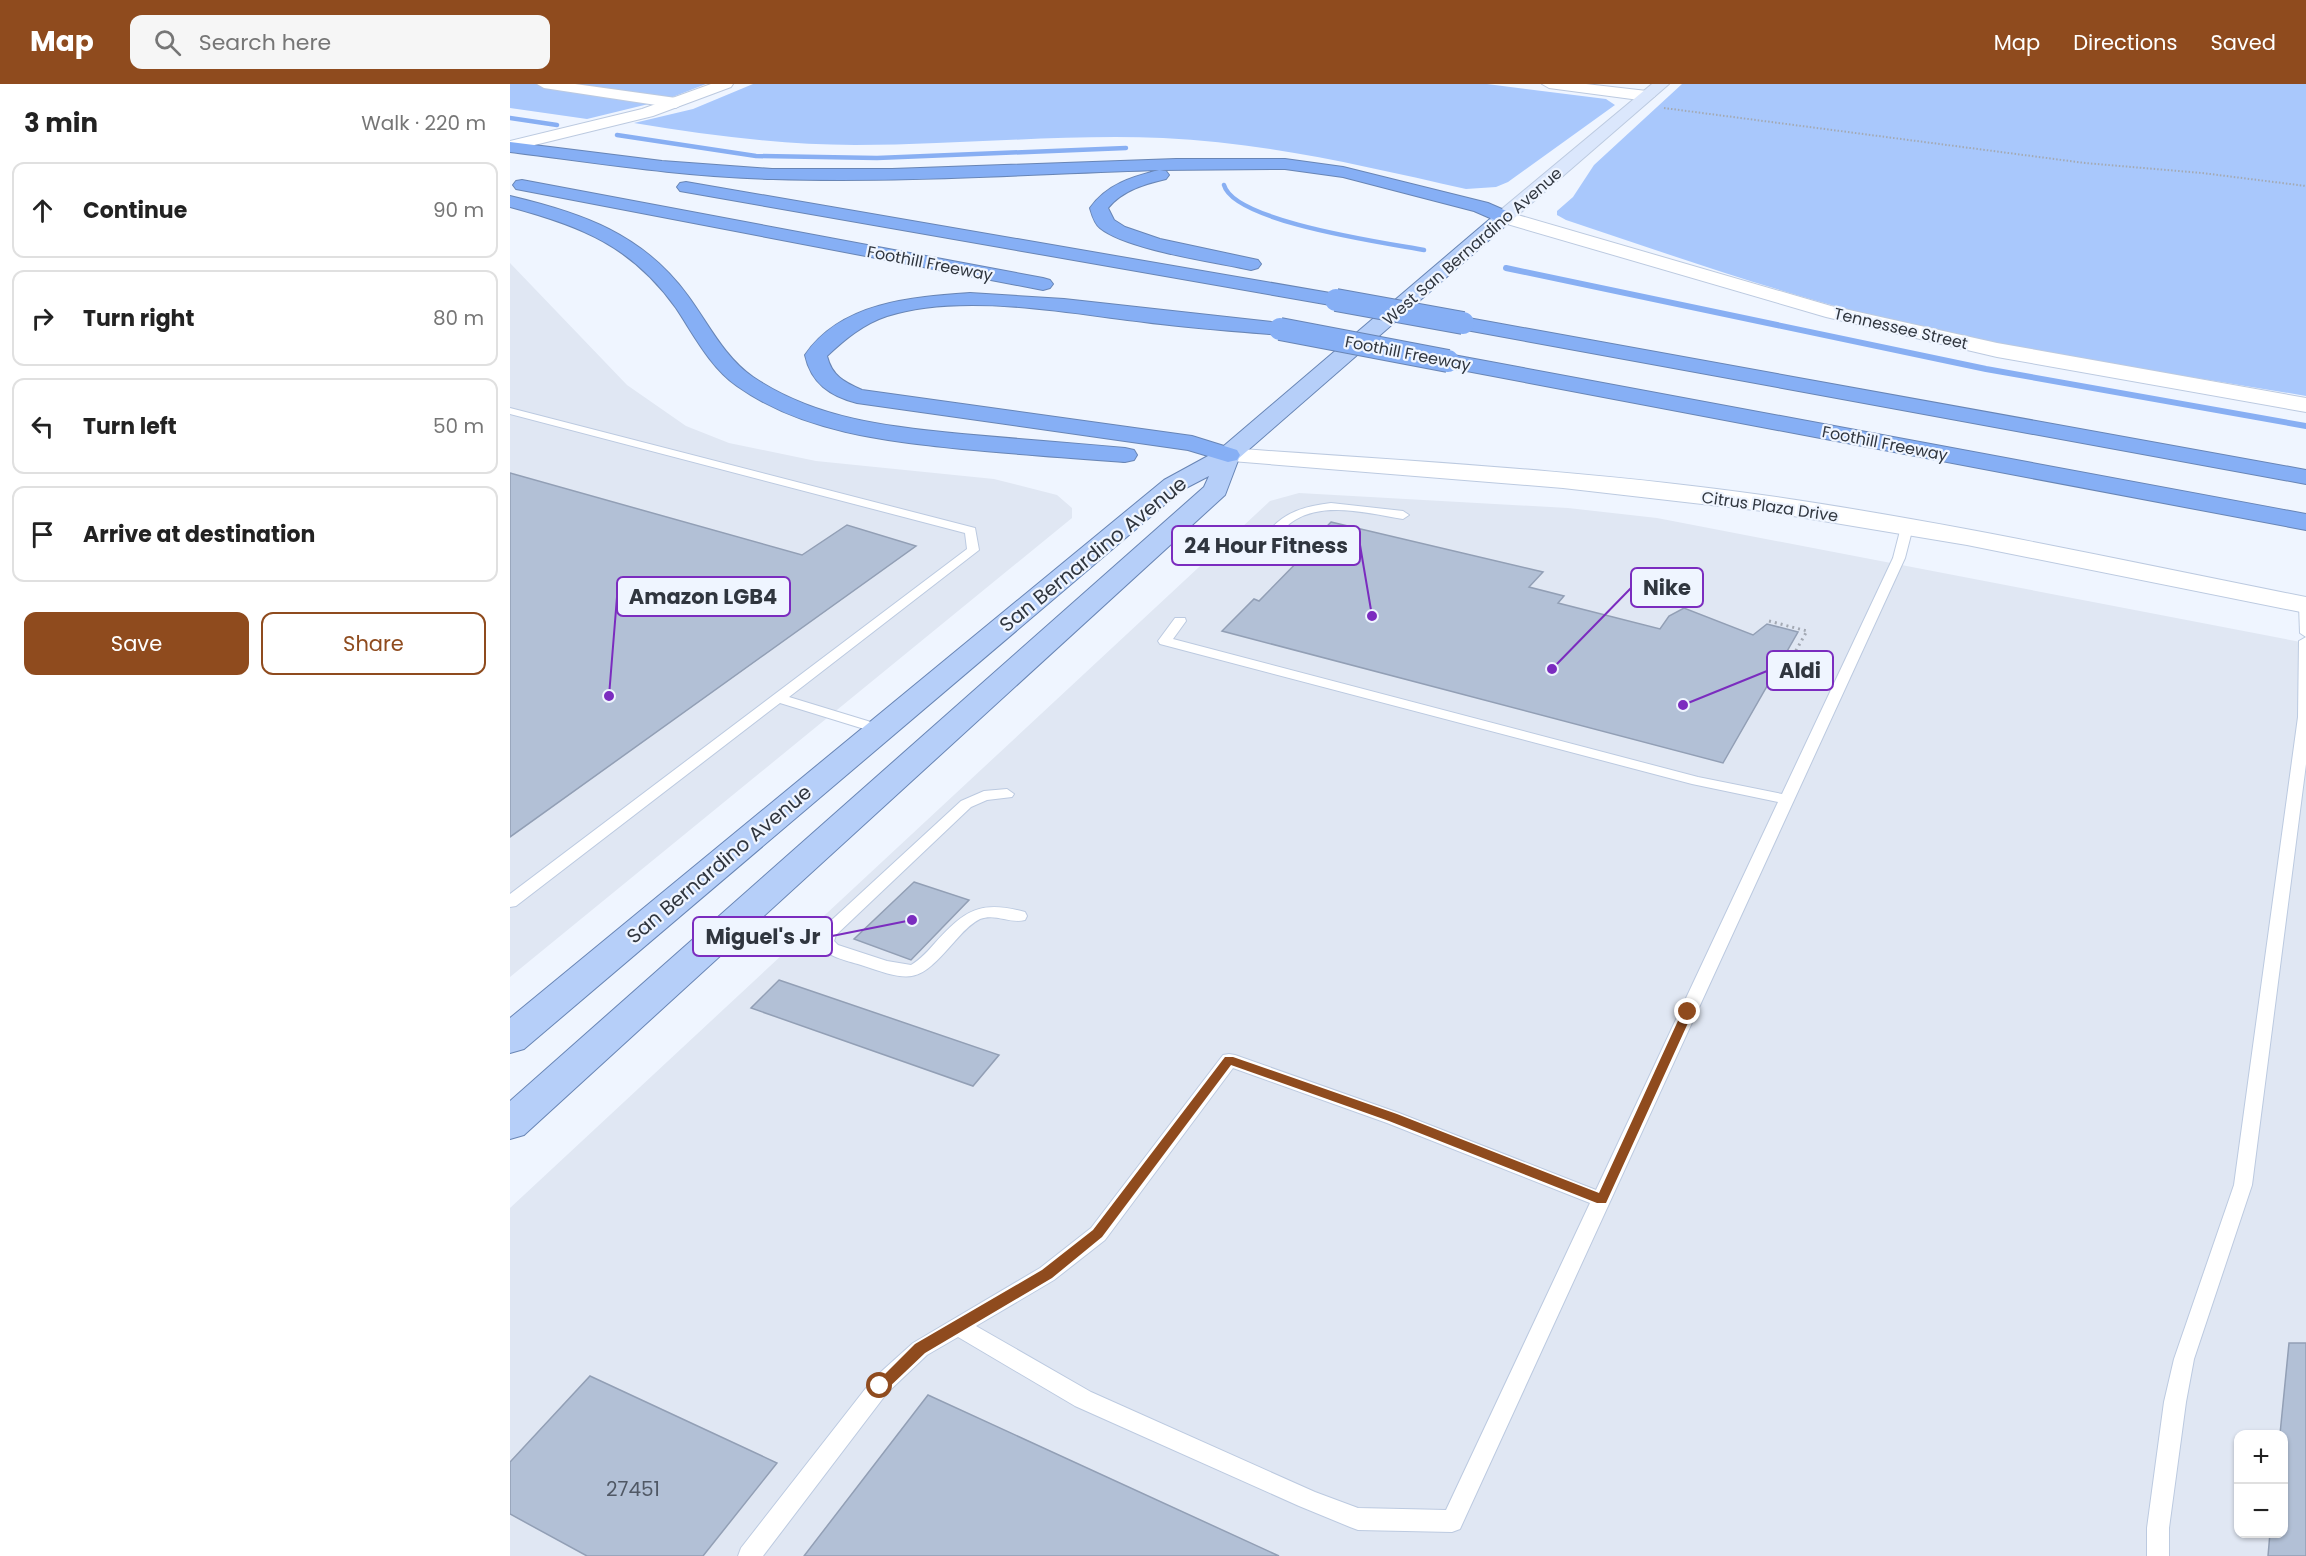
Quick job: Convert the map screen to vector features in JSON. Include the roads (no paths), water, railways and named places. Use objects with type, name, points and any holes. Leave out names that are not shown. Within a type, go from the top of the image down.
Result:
[{"type":"highway","points":[[511,152],[545,144],[720,171],[837,175],[1187,164],[1285,164],[1343,172],[1481,207],[1504,217]]},
{"type":"highway","name":"Foothill Freeway","points":[[511,152],[1336,300],[1468,318],[1548,339],[2306,477]]},
{"type":"highway","points":[[1266,267],[1122,232],[1107,224],[1101,216],[1100,208],[1113,192],[1146,179],[1185,171],[1241,169],[1319,177],[1472,217],[1504,217]]},
{"type":"highway","name":"Foothill Freeway","points":[[510,183],[2306,522]]},
{"type":"highway","points":[[510,201],[572,220],[611,237],[653,266],[681,300],[724,361],[742,380],[765,395],[807,412],[858,427],[917,437],[1172,459],[1228,455]]},
{"type":"highway","points":[[1299,275],[1468,318]]},
{"type":"highway","points":[[1228,455],[1192,443],[857,396],[833,387],[819,371],[816,355],[836,333],[873,315],[901,307],[958,299],[1016,300],[1280,329]]},
{"type":"main road","name":"West San Bernardino Avenue","points":[[1228,455],[1661,84]]},
{"type":"main road","name":"San Bernardino Avenue","points":[[510,1039],[1173,485],[1228,455]]},
{"type":"main road","name":"San Bernardino Avenue","points":[[510,1124],[1216,490],[1228,455]]},
{"type":"street","points":[[544,84],[676,103]]},
{"type":"street","points":[[545,144],[676,103],[725,84]]},
{"type":"street","points":[[1549,84],[1642,101]]},
{"type":"street","name":"Tennessee Street","points":[[1504,217],[1837,314],[1997,350],[2306,405]]},
{"type":"street","name":"Citrus Plaza Drive","points":[[1228,455],[1604,483],[1763,503],[1907,527],[2306,605]]},
{"type":"lane","points":[[510,411],[971,531],[973,549],[510,902]]},
{"type":"lane","points":[[1273,533],[1291,517],[1310,510],[1336,508],[1402,515]]},
{"type":"lane","points":[[957,1326],[1083,1399],[1307,1499],[1358,1519],[1452,1521],[1899,558],[1907,527]]},
{"type":"lane","points":[[2306,605],[2306,633]]},
{"type":"lane","points":[[1180,621],[1165,641],[1697,781],[1786,799]]},
{"type":"lane","points":[[2158,1556],[2157,1528],[2175,1402],[2184,1359],[2243,1185],[2305,717],[2306,641]]},
{"type":"lane","points":[[778,698],[879,729]]},
{"type":"lane","points":[[1007,794],[984,796],[966,804],[829,932],[825,942],[832,949],[899,971],[913,971],[926,963],[966,920],[981,911],[997,910],[1019,916]]},
{"type":"lane","points":[[749,1556],[880,1386],[920,1348],[1047,1274],[1098,1234],[1229,1060],[1393,1118],[1602,1200]]},
{"type":"waterway","points":[[510,118],[557,125]]},
{"type":"waterway","points":[[617,135],[756,156],[877,158],[1126,148]]},
{"type":"waterway","points":[[1224,185],[1234,198],[1254,210],[1282,220],[1347,236],[1424,250]]},
{"type":"waterway","points":[[1506,268],[1986,369],[2306,426]]},
{"type":"place","name":"24 Hour Fitness","points":[[1372,616]]},
{"type":"place","name":"Nike","points":[[1552,669]]},
{"type":"place","name":"Amazon LGB4","points":[[609,696]]},
{"type":"place","name":"Aldi","points":[[1683,705]]},
{"type":"place","name":"Miguel's Jr","points":[[912,920]]}]
